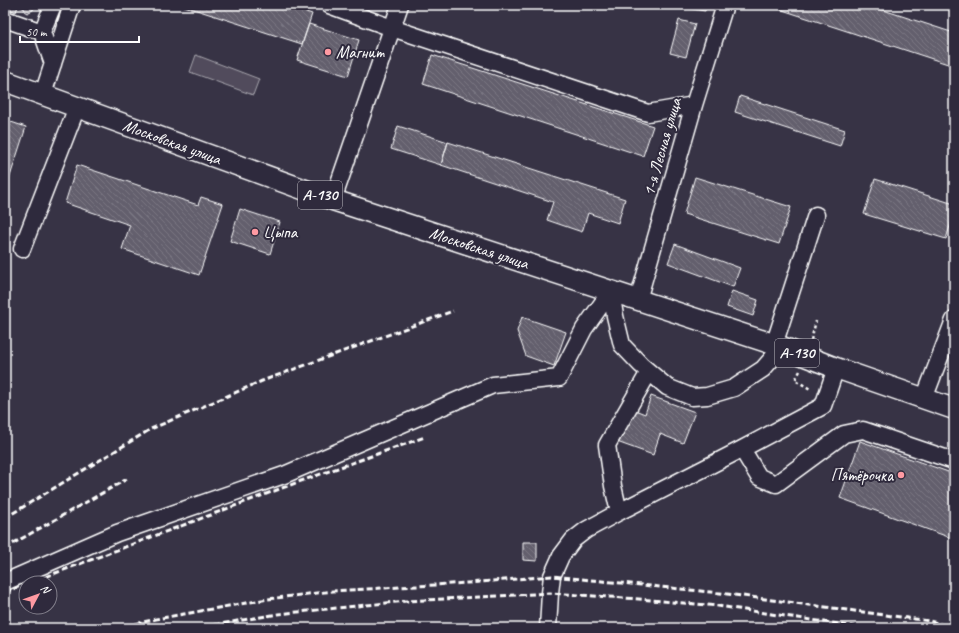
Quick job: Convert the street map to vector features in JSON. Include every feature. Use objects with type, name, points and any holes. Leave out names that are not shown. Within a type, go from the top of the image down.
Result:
[{"type":"main road","name":"Московская улица","points":[[5,81],[333,200],[778,346],[954,409]]},
{"type":"street","points":[[53,5],[42,32],[53,64]]},
{"type":"street","points":[[43,94],[72,5]]},
{"type":"street","points":[[329,5],[392,28],[648,113],[694,105]]},
{"type":"street","points":[[333,200],[400,5]]},
{"type":"street","name":"1-я Лесная улица","points":[[638,300],[694,105],[725,5]]},
{"type":"street","points":[[5,19],[42,32]]},
{"type":"street","points":[[22,249],[77,107]]},
{"type":"street","points":[[611,291],[622,344],[641,365],[667,387],[692,397],[707,396],[734,388],[763,369],[778,346],[816,215]]},
{"type":"street","points":[[5,582],[117,533],[284,475],[493,385],[559,378],[584,329],[611,291]]},
{"type":"street","points":[[924,399],[954,320]]},
{"type":"street","points":[[548,628],[552,576],[561,556],[573,540],[586,530],[619,512],[823,406],[836,368]]},
{"type":"street","points":[[619,512],[613,486],[607,445],[649,372]]},
{"type":"street","points":[[742,449],[759,477],[776,484],[844,434],[863,430],[954,460]]},
{"type":"shaded area","points":[[196,55],[259,79],[253,95],[190,72]]},
{"type":"building","points":[[5,5],[32,5],[31,6],[34,7],[33,10],[27,13],[24,11],[25,9],[18,6],[16,12],[7,8],[5,10]]},
{"type":"building","points":[[181,5],[286,5],[312,14],[302,44]]},
{"type":"building","points":[[681,5],[706,5],[705,11],[680,7]]},
{"type":"building","points":[[767,5],[868,5],[954,33],[954,66]]},
{"type":"building","points":[[679,20],[695,24],[686,57],[670,53]]},
{"type":"building","name":"Магнит","points":[[309,24],[359,40],[348,76],[297,60]]},
{"type":"building","points":[[432,55],[653,126],[643,156],[423,84]]},
{"type":"building","points":[[740,96],[845,130],[840,146],[735,112]]},
{"type":"building","points":[[5,120],[26,127],[5,192]]},
{"type":"building","points":[[398,126],[448,142],[441,165],[391,149]]},
{"type":"building","points":[[448,142],[625,199],[618,223],[588,213],[582,232],[547,220],[553,202],[441,165]]},
{"type":"building","points":[[77,165],[198,205],[201,197],[223,204],[199,275],[122,249],[130,225],[65,203]]},
{"type":"building","points":[[695,177],[791,207],[779,244],[684,214]]},
{"type":"building","points":[[875,179],[954,204],[954,213],[946,239],[864,214]]},
{"type":"building","name":"Цыпа","points":[[240,209],[280,222],[270,254],[230,241]]},
{"type":"building","points":[[675,244],[740,268],[733,287],[668,263]]},
{"type":"building","points":[[732,291],[758,300],[753,316],[727,307]]},
{"type":"building","points":[[522,317],[566,332],[554,366],[526,356],[517,331]]},
{"type":"building","points":[[651,396],[695,412],[683,443],[660,434],[653,455],[617,442],[630,408],[645,414]]},
{"type":"building","points":[[860,441],[954,474],[954,539],[840,498]]},
{"type":"building","points":[[523,542],[537,542],[537,561],[523,560]]},
{"type":"railway","points":[[5,518],[151,429],[262,381],[453,311]]},
{"type":"railway","points":[[50,575],[301,481],[425,437]]},
{"type":"railway","points":[[5,548],[127,479]]},
{"type":"railway","points":[[118,628],[156,619],[268,599],[333,591],[552,576],[720,593],[930,621],[954,628]]},
{"type":"railway","points":[[5,592],[18,587]]},
{"type":"railway","points":[[197,628],[278,614],[406,601],[550,593],[718,606],[865,628]]},
{"type":"place","name":"Магнит","points":[[328,52]]},
{"type":"place","name":"Цыпа","points":[[255,232]]},
{"type":"place","name":"Пятёрочка","points":[[901,475]]}]
